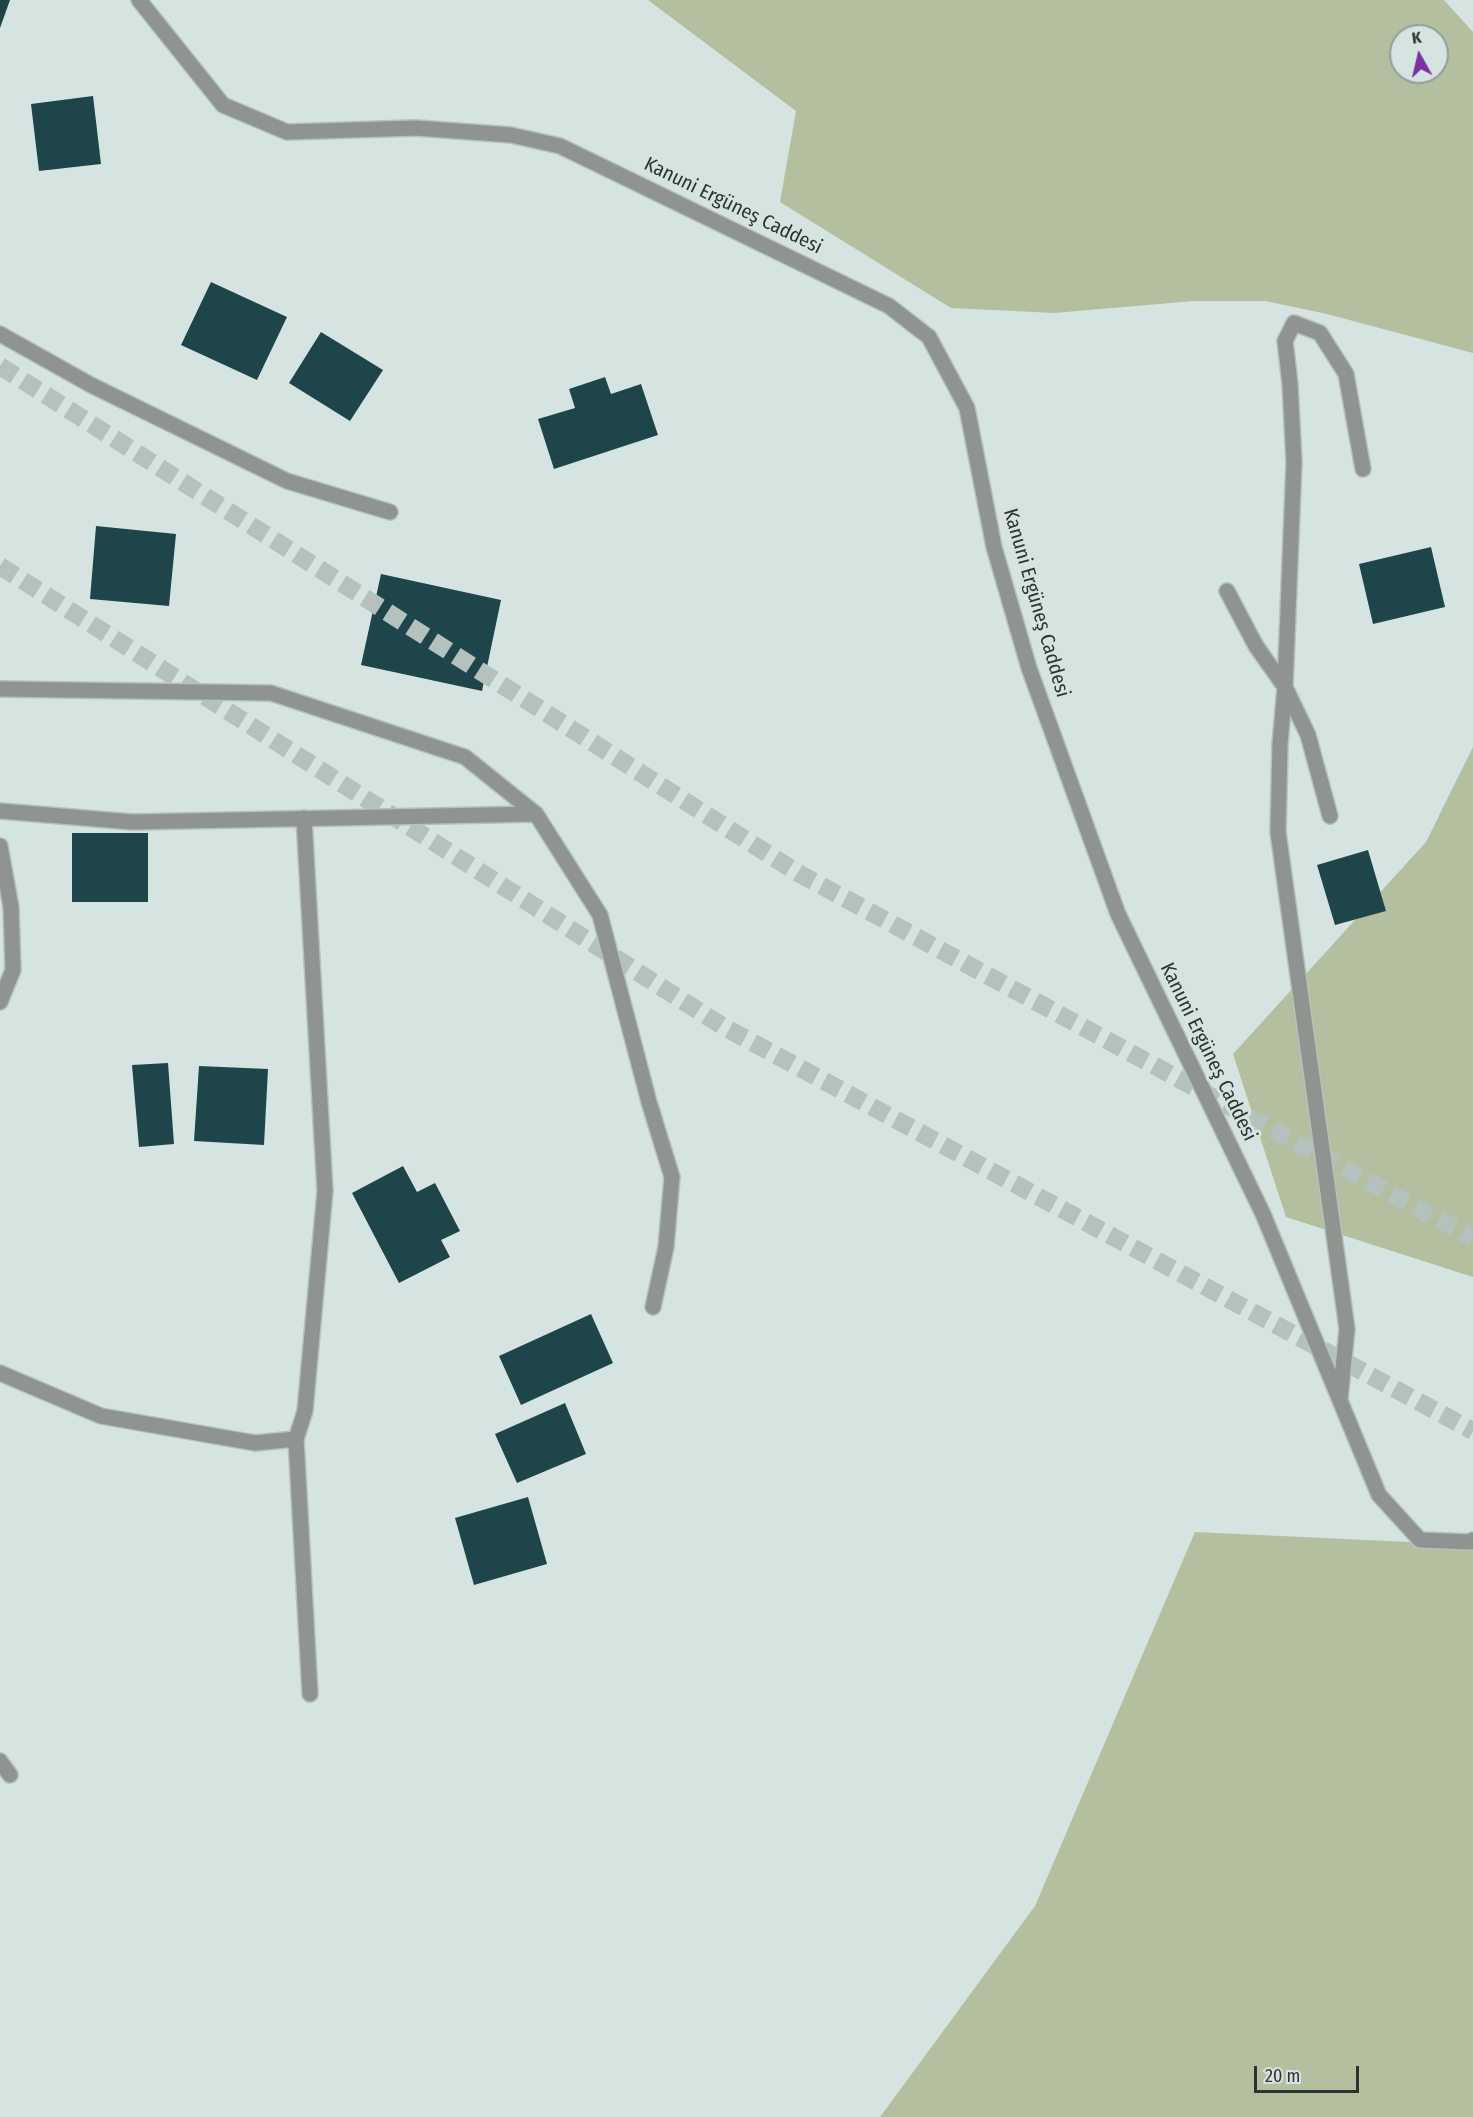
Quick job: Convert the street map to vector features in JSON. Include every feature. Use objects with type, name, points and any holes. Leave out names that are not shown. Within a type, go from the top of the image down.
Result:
[{"type":"street","name":"Kanuni Ergüneş Caddesi","points":[[139,0],[223,105],[287,132],[416,128],[511,135],[560,146],[890,306],[929,337],[967,408],[994,548],[1029,668],[1118,914],[1263,1214],[1379,1495],[1420,1540],[1470,1542],[1473,1540]]},
{"type":"street","points":[[1340,1402],[1347,1329],[1278,832],[1280,744],[1285,687],[1294,462],[1285,341],[1294,323],[1320,333],[1346,374],[1363,469]]},
{"type":"street","points":[[0,334],[91,385],[287,481],[390,512]]},
{"type":"street","points":[[1227,591],[1256,646],[1285,687],[1308,735],[1330,816]]},
{"type":"street","points":[[0,689],[271,693],[465,757],[536,814],[600,915],[649,1102],[672,1177],[666,1247],[653,1307]]},
{"type":"street","points":[[0,811],[132,822],[536,814]]},
{"type":"street","points":[[304,818],[325,1191],[305,1412],[296,1439],[310,1694]]},
{"type":"street","points":[[0,846],[11,907],[13,970],[0,1002]]},
{"type":"street","points":[[0,1373],[101,1416],[255,1443],[296,1439]]},
{"type":"street","points":[[0,1761],[10,1775]]},
{"type":"green space","points":[[648,0],[1444,0],[1473,32],[1473,353],[1327,314],[1265,301],[1194,301],[1054,313],[951,308],[780,202],[796,111]]},
{"type":"green space","points":[[1473,747],[1473,1277],[1286,1217],[1233,1054],[1426,842]]},
{"type":"green space","points":[[1195,1532],[1473,1545],[1473,2117],[880,2117],[1035,1906]]},
{"type":"building","points":[[0,0],[10,0],[0,28]]},
{"type":"building","points":[[93,96],[101,164],[39,171],[31,104]]},
{"type":"building","points":[[211,282],[287,317],[257,380],[181,345]]},
{"type":"building","points":[[321,332],[383,370],[350,421],[289,383]]},
{"type":"building","points":[[605,377],[611,394],[641,384],[658,435],[554,469],[538,419],[575,408],[569,389]]},
{"type":"building","points":[[96,526],[176,534],[169,606],[90,599]]},
{"type":"building","points":[[1431,547],[1445,607],[1373,624],[1359,564]]},
{"type":"building","points":[[381,574],[501,600],[482,691],[361,665]]},
{"type":"building","points":[[72,833],[148,833],[148,902],[72,902]]},
{"type":"building","points":[[1368,850],[1386,911],[1335,925],[1317,865]]},
{"type":"building","points":[[168,1063],[174,1144],[139,1147],[132,1065]]},
{"type":"building","points":[[199,1066],[268,1069],[264,1145],[194,1141]]},
{"type":"building","points":[[403,1166],[417,1192],[435,1183],[460,1231],[441,1240],[450,1257],[399,1283],[352,1193]]},
{"type":"building","points":[[591,1314],[613,1363],[521,1405],[499,1356]]},
{"type":"building","points":[[565,1403],[586,1454],[517,1483],[495,1434]]},
{"type":"building","points":[[528,1497],[547,1564],[474,1585],[455,1518]]},
{"type":"tunnel","points":[[0,366],[798,873],[1473,1238]]},
{"type":"tunnel","points":[[0,566],[724,1027],[1473,1431]]}]
